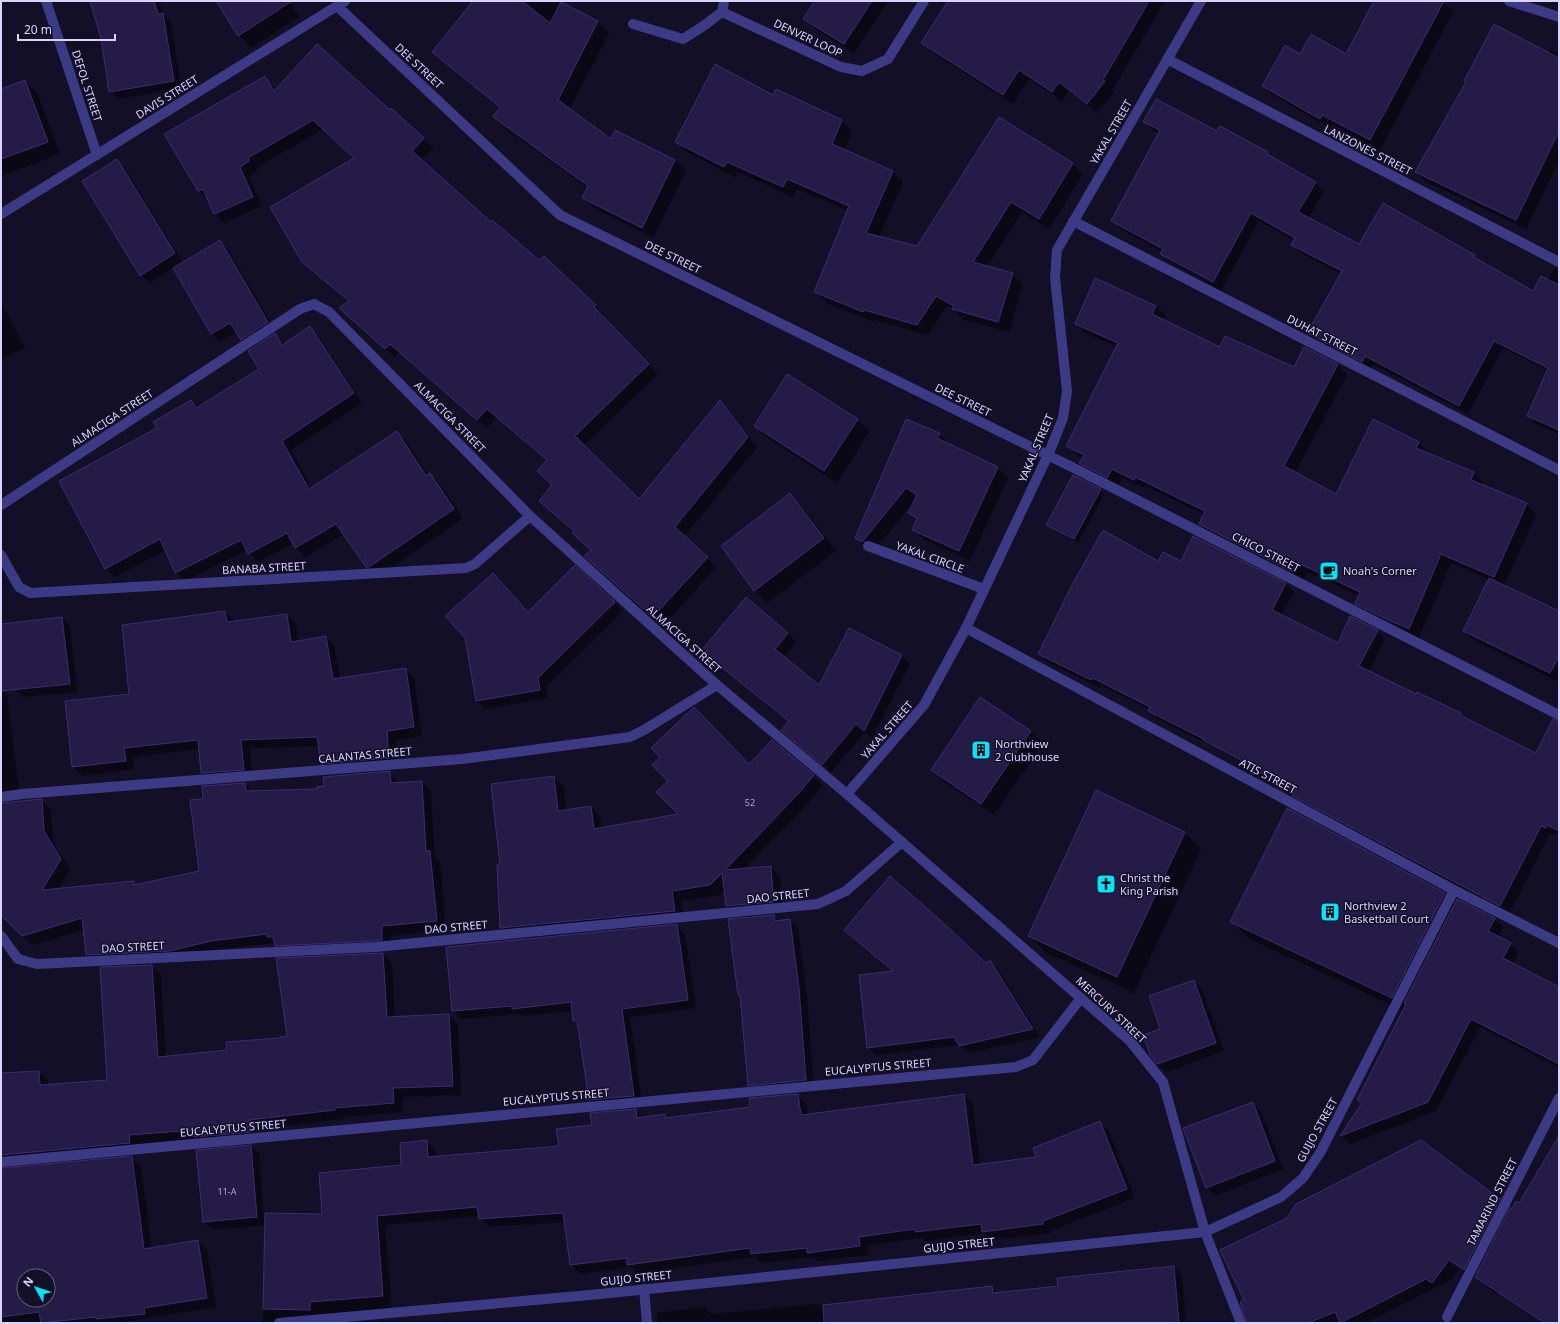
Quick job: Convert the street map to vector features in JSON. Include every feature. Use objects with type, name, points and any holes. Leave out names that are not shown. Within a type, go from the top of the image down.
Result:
[{"type":"street","name":"DEFOL STREET","points":[[46,1],[97,155]]},
{"type":"street","points":[[633,24],[683,39],[722,12],[724,1]]},
{"type":"street","name":"DENVER LOOP","points":[[722,12],[841,67],[862,71],[888,59],[924,1]]},
{"type":"street","name":"YAKAL STREET","points":[[847,794],[924,705],[966,628],[1048,455],[1063,418],[1067,391],[1055,278],[1057,250],[1200,1]]},
{"type":"street","points":[[1509,1],[1559,18]]},
{"type":"street","name":"DAVIS STREET","points":[[1,214],[341,4]]},
{"type":"street","name":"DEE STREET","points":[[341,4],[560,215],[1048,455]]},
{"type":"street","name":"LANZONES STREET","points":[[1167,59],[1559,262]]},
{"type":"street","name":"DUHAT STREET","points":[[1073,221],[1559,470]]},
{"type":"street","name":"ALMACIGA STREET","points":[[1,506],[300,309],[314,304],[329,312],[530,516],[717,685],[847,794]]},
{"type":"street","name":"CHICO STREET","points":[[1048,455],[1559,714]]},
{"type":"street","name":"BANABA STREET","points":[[1,555],[19,587],[30,593],[466,568],[475,564],[530,516]]},
{"type":"street","name":"YAKAL CIRCLE","points":[[868,546],[984,589]]},
{"type":"street","name":"ATIS STREET","points":[[966,628],[1454,890],[1559,943]]},
{"type":"street","name":"CALANTAS STREET","points":[[1,797],[22,794],[462,759],[630,737],[717,685]]},
{"type":"street","name":"MERCURY STREET","points":[[847,794],[1130,1041],[1163,1082],[1205,1232],[1241,1323]]},
{"type":"street","name":"DAO STREET","points":[[1,936],[18,959],[37,964],[375,947],[818,904],[846,891],[902,842]]},
{"type":"street","name":"GUIJO STREET","points":[[278,1323],[644,1289],[1205,1232],[1281,1197],[1303,1178],[1320,1152],[1454,890]]},
{"type":"street","name":"EUCALYPTUS STREET","points":[[1,1162],[1016,1066],[1033,1060],[1081,998]]},
{"type":"street","name":"TAMARIND STREET","points":[[1447,1317],[1559,1098]]},
{"type":"street","points":[[644,1289],[647,1323]]},
{"type":"building","points":[[90,1],[154,1],[158,14],[163,13],[174,81],[109,92],[101,38]]},
{"type":"building","points":[[216,1],[292,1],[238,36]]},
{"type":"building","points":[[473,1],[522,1],[550,23],[561,2],[598,21],[558,100],[611,139],[615,130],[675,160],[642,228],[582,198],[588,186],[493,117],[500,107],[432,52]]},
{"type":"building","points":[[815,1],[872,1],[844,44],[803,19]]},
{"type":"building","points":[[948,1],[1149,1],[1103,80],[1105,81],[1087,104],[1059,82],[1052,92],[1019,70],[1003,95],[921,43]]},
{"type":"building","points":[[1374,1],[1444,1],[1370,140],[1322,115],[1320,119],[1262,86],[1285,45],[1300,54],[1311,34],[1346,54]]},
{"type":"building","points":[[1494,24],[1559,58],[1559,131],[1516,220],[1415,172],[1466,82],[1464,81]]},
{"type":"building","points":[[317,44],[390,110],[391,108],[424,138],[412,151],[491,222],[492,220],[539,260],[544,256],[596,305],[594,307],[649,364],[575,436],[639,499],[720,400],[748,437],[675,527],[708,557],[653,617],[584,556],[591,550],[572,533],[574,531],[539,501],[552,485],[537,471],[547,460],[487,409],[477,420],[390,344],[385,349],[339,308],[349,301],[302,262],[270,207],[354,158],[313,120],[248,158],[249,161],[240,167],[253,197],[214,214],[203,189],[198,191],[164,134],[265,76],[274,91]]},
{"type":"building","points":[[715,64],[773,95],[776,89],[842,120],[832,144],[893,171],[866,233],[917,246],[999,117],[1073,163],[1039,219],[1011,202],[973,262],[1013,273],[998,322],[952,309],[954,306],[936,296],[917,325],[864,310],[863,312],[814,292],[849,206],[787,179],[783,187],[727,162],[724,167],[675,142]]},
{"type":"building","points":[[25,80],[48,142],[1,159],[1,89]]},
{"type":"building","points":[[1156,99],[1217,131],[1220,126],[1268,152],[1267,154],[1316,182],[1298,212],[1359,244],[1383,203],[1475,255],[1474,257],[1533,291],[1541,276],[1559,285],[1559,430],[1527,416],[1548,368],[1494,341],[1459,406],[1365,356],[1362,362],[1307,333],[1342,271],[1291,245],[1295,238],[1251,213],[1213,282],[1160,254],[1163,249],[1111,221],[1160,130],[1143,122]]},
{"type":"building","points":[[117,159],[175,253],[140,276],[82,181]]},
{"type":"building","points":[[220,240],[268,322],[241,340],[230,323],[211,334],[173,268]]},
{"type":"building","points":[[1095,278],[1156,306],[1152,314],[1220,347],[1225,336],[1294,367],[1304,347],[1338,364],[1284,466],[1336,494],[1373,419],[1419,442],[1416,448],[1474,472],[1471,480],[1527,503],[1494,577],[1441,554],[1409,629],[1355,604],[1360,592],[1298,563],[1293,572],[1199,524],[1205,511],[1135,477],[1134,480],[1112,469],[1107,478],[1079,463],[1084,455],[1066,446],[1118,343],[1075,324]]},
{"type":"building","points":[[310,326],[354,393],[282,441],[309,489],[397,431],[426,476],[430,473],[454,509],[369,567],[366,567],[336,524],[295,548],[287,533],[248,554],[241,540],[175,573],[160,539],[105,569],[59,481],[157,428],[153,422],[191,400],[196,408],[259,369],[248,351],[275,333],[282,345]]},
{"type":"building","points":[[787,374],[858,419],[824,471],[754,426]]},
{"type":"building","points":[[906,419],[940,433],[937,438],[998,467],[959,551],[912,530],[917,518],[908,513],[917,495],[906,488],[862,542],[855,538]]},
{"type":"building","points":[[1073,475],[1101,489],[1074,539],[1046,525]]},
{"type":"building","points":[[790,493],[824,538],[754,591],[721,546]]},
{"type":"building","points":[[1103,530],[1158,561],[1163,552],[1181,561],[1193,536],[1286,583],[1272,610],[1338,643],[1350,616],[1378,630],[1359,666],[1416,694],[1417,692],[1461,713],[1460,715],[1536,753],[1553,719],[1559,721],[1559,831],[1547,825],[1546,828],[1541,826],[1500,906],[1292,796],[1295,790],[1247,766],[1248,764],[1203,740],[1204,739],[1148,711],[1150,707],[1093,678],[1091,680],[1038,654],[1072,585]]},
{"type":"building","points":[[575,565],[615,602],[538,678],[540,690],[476,701],[465,638],[445,616],[493,573],[528,612]]},
{"type":"building","points":[[1489,578],[1559,611],[1559,656],[1550,673],[1463,631]]},
{"type":"building","points":[[746,597],[788,633],[775,649],[819,685],[849,628],[902,655],[864,731],[856,724],[822,765],[781,730],[789,721],[701,651]]},
{"type":"building","points":[[225,611],[227,622],[287,614],[291,642],[326,636],[333,679],[406,668],[414,727],[387,731],[389,758],[321,764],[317,737],[241,740],[244,770],[201,773],[198,740],[124,748],[126,761],[72,767],[65,701],[129,694],[122,625]]},
{"type":"building","points":[[62,617],[70,684],[1,691],[1,624]]},
{"type":"building","name":"Northview 2 Clubhouse","points":[[980,697],[1031,731],[981,804],[931,770]]},
{"type":"building","points":[[694,707],[749,764],[772,740],[814,775],[798,794],[725,870],[771,866],[773,902],[726,906],[722,873],[710,885],[672,891],[675,911],[500,928],[497,865],[500,865],[491,784],[554,776],[558,811],[591,806],[594,829],[678,814],[656,792],[668,781],[652,765],[660,757],[651,748]]},
{"type":"building","points":[[390,771],[391,783],[422,781],[426,851],[430,851],[437,921],[382,926],[382,940],[375,941],[275,946],[273,937],[267,937],[267,934],[211,941],[169,951],[86,955],[82,918],[22,936],[1,915],[1,803],[42,799],[44,831],[61,859],[42,890],[134,881],[134,885],[199,871],[190,800],[203,799],[202,786],[245,783],[246,791],[317,789],[317,787],[324,786],[323,777]]},
{"type":"building","name":"Christ the King Parish","points":[[1096,790],[1185,832],[1117,977],[1028,936]]},
{"type":"building","name":"Northview 2 Basketball Court","points":[[1287,808],[1445,893],[1392,998],[1230,922]]},
{"type":"building","points":[[890,876],[986,963],[990,960],[1033,1029],[959,1046],[954,1037],[867,1048],[859,975],[893,971],[844,930]]},
{"type":"building","points":[[1457,899],[1495,918],[1488,931],[1511,943],[1503,958],[1559,987],[1559,1064],[1471,1019],[1428,1102],[1340,1136],[1362,1103],[1357,1100]]},
{"type":"building","points":[[774,915],[775,921],[790,919],[799,988],[806,1080],[748,1086],[740,995],[738,995],[728,919]]},
{"type":"building","points":[[677,924],[688,1000],[622,1009],[634,1096],[589,1100],[577,1021],[573,1021],[571,1002],[512,1009],[512,1006],[452,1011],[446,947]]},
{"type":"building","points":[[383,953],[387,1017],[449,1014],[453,1086],[393,1088],[394,1103],[335,1108],[335,1110],[249,1120],[250,1132],[194,1137],[194,1130],[129,1135],[130,1143],[1,1155],[1,1073],[39,1071],[40,1085],[107,1080],[100,967],[152,965],[158,1057],[227,1050],[226,1042],[280,1038],[287,1036],[276,958]]},
{"type":"building","points":[[1194,980],[1216,1043],[1157,1064],[1150,1055],[1143,1035],[1160,1029],[1149,996]]},
{"type":"building","points":[[798,1094],[801,1115],[964,1094],[973,1165],[1036,1157],[1033,1148],[1100,1121],[1127,1189],[1043,1221],[1043,1224],[982,1232],[981,1224],[915,1232],[915,1229],[859,1237],[860,1246],[807,1253],[807,1248],[751,1254],[750,1248],[627,1265],[627,1258],[570,1265],[563,1213],[479,1219],[477,1207],[377,1216],[383,1296],[310,1302],[310,1310],[263,1309],[265,1213],[322,1214],[319,1173],[401,1165],[400,1143],[427,1140],[428,1157],[559,1146],[556,1129],[592,1125],[590,1113],[636,1109],[637,1118],[665,1114],[665,1118],[750,1107],[749,1098]]},
{"type":"building","points":[[1253,1102],[1275,1161],[1206,1188],[1183,1128]]},
{"type":"building","points":[[1559,1136],[1559,1323],[1545,1323],[1475,1277],[1510,1207],[1512,1209],[1516,1201],[1519,1203]]},
{"type":"building","points":[[1421,1140],[1500,1199],[1464,1270],[1449,1260],[1432,1283],[1426,1279],[1340,1323],[1335,1312],[1308,1323],[1247,1323],[1240,1302],[1244,1300],[1220,1250],[1287,1218],[1296,1204]]},
{"type":"building","points":[[251,1145],[257,1217],[203,1222],[196,1150]]},
{"type":"building","points":[[132,1156],[144,1249],[198,1240],[207,1298],[144,1308],[145,1314],[96,1319],[96,1317],[41,1323],[39,1312],[1,1317],[1,1168]]},
{"type":"building","points":[[1174,1266],[1179,1323],[824,1323],[823,1305],[992,1286],[993,1293],[1058,1286],[1057,1278]]},
{"type":"place","name":"Noah's Corner","points":[[1329,571]]},
{"type":"place","name":"Northview 2 Clubhouse","points":[[981,750]]},
{"type":"place","name":"Christ the King Parish","points":[[1106,884]]},
{"type":"place","name":"Northview 2 Basketball Court","points":[[1330,912]]}]
